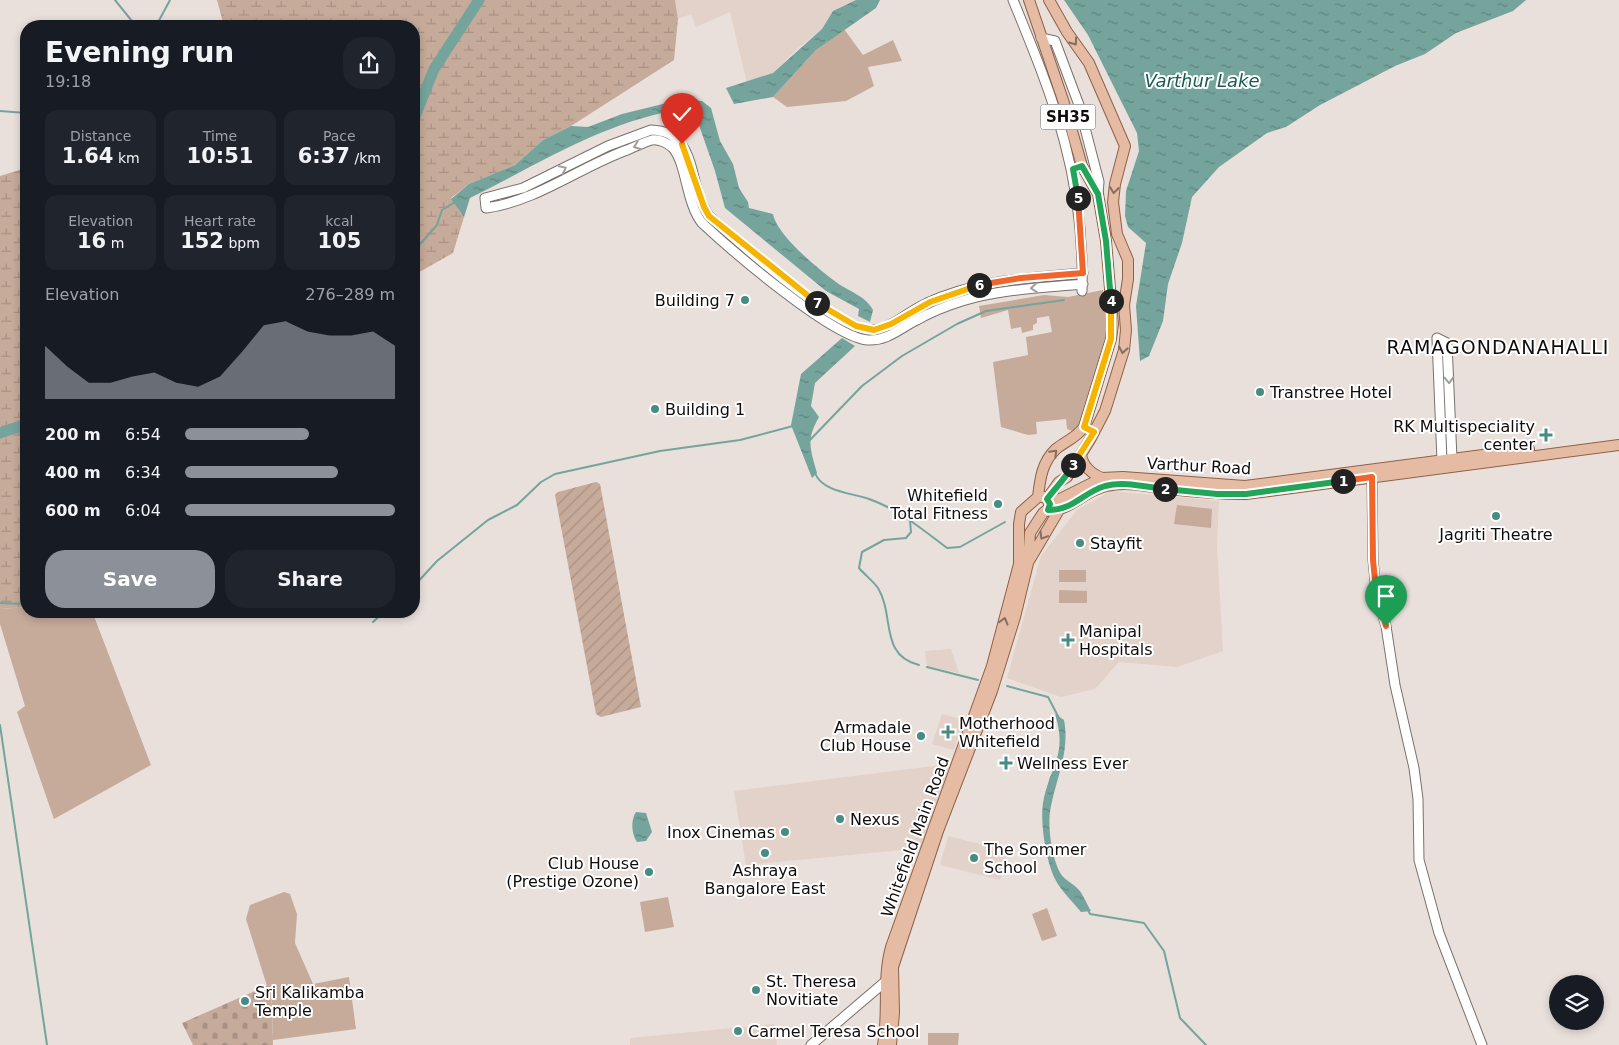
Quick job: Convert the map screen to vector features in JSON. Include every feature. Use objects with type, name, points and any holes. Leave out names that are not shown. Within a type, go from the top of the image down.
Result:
[{"type":"main road","name":"SH35","points":[[1029,0],[1064,103],[1077,168],[1098,194],[1106,241],[1113,324],[1111,339],[1084,427],[1077,437],[1056,450],[1048,458],[1042,470],[1043,504]]},
{"type":"main road","name":"SH35","points":[[1043,504],[1059,482],[1067,477],[1105,411],[1124,350],[1128,260],[1117,234],[1113,202],[1115,184],[1125,146],[1089,63],[1066,32],[1049,0]]},
{"type":"main road","points":[[1084,427],[1094,432]]},
{"type":"main road","name":"Varthur Road","points":[[1043,504],[1059,510],[1092,491],[1106,486],[1124,484],[1207,493],[1246,494],[1372,477],[1619,438]]},
{"type":"main road","name":"Varthur Road","points":[[1043,504],[1102,478],[1122,477],[1245,486],[1447,460],[1619,445]]},
{"type":"main road","points":[[1081,455],[1082,462],[1094,475],[1102,478]]},
{"type":"main road","name":"Whitefield Main Road","points":[[883,1045],[889,980],[938,831],[992,691],[1015,617],[1028,563],[1030,534],[1043,504]]},
{"type":"main road","name":"Whitefield Main Road","points":[[891,1045],[894,1013],[886,965],[891,947],[992,666],[1019,564],[1019,524],[1021,512],[1043,504]]},
{"type":"main road","points":[[1028,563],[1059,510]]},
{"type":"street","points":[[1012,0],[1048,85],[1077,168],[1083,273],[1082,288],[986,295],[934,312],[886,338],[863,339],[840,329],[787,294],[702,222],[694,211],[676,154],[665,142],[653,140],[612,155],[518,201],[486,208],[485,198],[515,191],[608,146],[651,130],[669,133],[685,149],[704,207],[709,216],[787,281],[824,308],[850,323],[869,330],[887,326],[915,308],[944,296],[983,285],[1021,278],[1083,273]]},
{"type":"street","name":"SH35","points":[[1041,38],[1055,41],[1076,96],[1094,162],[1098,194]]},
{"type":"street","points":[[543,179],[547,188]]},
{"type":"street","points":[[983,285],[986,295]]},
{"type":"street","points":[[819,316],[824,308]]},
{"type":"street","points":[[850,323],[850,334]]},
{"type":"street","points":[[1437,338],[1447,343],[1447,460],[1437,338]]},
{"type":"street","points":[[1372,477],[1373,560],[1376,590],[1386,626],[1395,685],[1414,768],[1418,799],[1419,860],[1422,877],[1439,933],[1482,1045]]},
{"type":"street","points":[[811,1045],[889,980]]},
{"type":"shaded area","points":[[675,0],[856,0],[833,11],[822,29],[798,48],[773,73],[747,83],[730,12],[696,27],[691,14],[678,19]]},
{"type":"shaded area","points":[[1111,491],[1219,501],[1217,546],[1223,651],[1177,667],[1119,662],[1095,689],[1061,697],[1007,678],[1041,556],[1077,510]]},
{"type":"shaded area","points":[[951,649],[959,673],[927,666],[925,651]]},
{"type":"shaded area","name":"Motherhood Whitefield","points":[[942,714],[963,720],[954,750],[932,744]]},
{"type":"shaded area","points":[[950,764],[922,848],[746,865],[734,791]]},
{"type":"shaded area","name":"The Sommer School","points":[[948,836],[1007,851],[1000,880],[940,865]]},
{"type":"shaded area","name":"Carmel Teresa School","points":[[774,1024],[777,1045],[630,1045],[630,1038]]},
{"type":"green space","points":[[217,0],[675,0],[678,19],[674,60],[571,126],[543,140],[515,165],[469,184],[451,198],[464,217],[453,253],[420,272],[420,20],[222,20]]},
{"type":"green space","points":[[844,29],[863,55],[893,40],[902,61],[868,67],[874,86],[846,101],[787,107],[773,97],[816,50]]},
{"type":"green space","points":[[20,170],[20,607],[0,609],[0,176]]},
{"type":"green space","points":[[1103,290],[1107,329],[1097,374],[1078,433],[1067,429],[1066,419],[1036,422],[1037,434],[1028,435],[1001,427],[993,362],[1028,355],[1026,337],[1052,332],[1049,316],[1037,318],[1037,323],[1033,325],[1033,330],[1022,333],[1021,327],[1011,329],[1008,310],[981,318],[979,306],[1044,295],[1068,297]]},
{"type":"green space","points":[[596,482],[600,484],[641,707],[601,717],[596,714],[555,495],[558,492]]},
{"type":"green space","points":[[1177,505],[1212,509],[1211,528],[1174,524]]},
{"type":"green space","points":[[1059,570],[1086,570],[1086,582],[1059,582]]},
{"type":"green space","points":[[1059,590],[1087,591],[1087,603],[1059,603]]},
{"type":"green space","points":[[20,607],[20,618],[95,618],[151,765],[54,819],[17,712],[25,706],[0,624],[0,609]]},
{"type":"green space","points":[[284,892],[290,894],[297,914],[295,943],[313,984],[349,977],[356,1029],[273,1040],[271,984],[267,986],[246,919],[250,905]]},
{"type":"green space","points":[[668,897],[674,927],[645,932],[640,902]]},
{"type":"green space","points":[[1047,908],[1057,936],[1042,941],[1032,914]]},
{"type":"green space","points":[[271,984],[273,1045],[193,1045],[182,1023]]},
{"type":"green space","points":[[928,1033],[959,1033],[958,1045],[928,1045]]},
{"type":"water","points":[[856,0],[880,0],[876,8],[816,50],[773,97],[734,104],[726,88],[773,73],[822,29],[833,11]]},
{"type":"water","name":"Varthur Lake","points":[[1064,0],[1526,0],[1513,11],[1456,33],[1425,54],[1395,66],[1320,105],[1286,127],[1267,133],[1219,167],[1192,197],[1182,243],[1168,284],[1163,321],[1149,356],[1140,361],[1136,306],[1146,243],[1128,227],[1125,216],[1126,191],[1139,151],[1137,133],[1088,35]]},
{"type":"water","points":[[683,99],[702,101],[711,108],[720,141],[733,164],[739,188],[748,202],[749,208],[773,214],[782,232],[799,251],[836,282],[866,301],[873,310],[870,322],[858,316],[859,309],[826,291],[725,208],[715,171],[693,108],[663,113],[634,121],[578,143],[470,198],[464,217],[451,199],[469,184],[515,165],[543,140],[571,126],[588,127],[622,114]]},
{"type":"water","points":[[842,338],[855,346],[815,383],[811,406],[819,417],[811,438],[811,450],[817,473],[812,478],[791,425],[801,374]]},
{"type":"water","points":[[1055,714],[1064,720],[1065,742],[1050,813],[1051,844],[1059,871],[1063,877],[1079,890],[1091,911],[1081,912],[1064,892],[1052,871],[1044,842],[1043,803],[1059,751],[1060,740]]},
{"type":"water","points":[[636,812],[646,813],[652,832],[646,841],[637,842],[634,836],[632,824]]},
{"type":"waterway","points":[[115,0],[131,20]]},
{"type":"waterway","points":[[159,20],[170,0]]},
{"type":"waterway","points":[[420,104],[434,69],[479,0]]},
{"type":"waterway","points":[[671,102],[682,98],[694,101]]},
{"type":"waterway","points":[[0,111],[20,113]]},
{"type":"waterway","points":[[420,244],[437,225],[442,210],[455,202]]},
{"type":"waterway","points":[[809,441],[862,386],[902,356],[957,324],[986,311],[1064,300]]},
{"type":"waterway","points":[[0,433],[20,426]]},
{"type":"waterway","points":[[420,579],[437,561],[488,520],[517,505],[541,482],[555,474],[660,451],[740,440],[793,426]]},
{"type":"waterway","points":[[815,473],[824,484],[831,488],[869,499],[890,508],[910,520],[947,548],[960,547],[1005,522]]},
{"type":"waterway","points":[[910,521],[911,532],[906,538],[884,540],[862,552],[859,568],[878,588],[886,610],[893,644],[898,653],[906,660],[919,665]]},
{"type":"waterway","points":[[0,603],[20,604]]},
{"type":"waterway","points":[[373,622],[377,618]]},
{"type":"waterway","points":[[927,667],[978,680]]},
{"type":"waterway","points":[[1007,686],[1048,697],[1059,718]]},
{"type":"waterway","points":[[0,725],[47,1045]]},
{"type":"waterway","points":[[1045,799],[1051,777]]},
{"type":"waterway","points":[[1088,910],[1090,914],[1144,923],[1164,951],[1180,1018],[1206,1045]]},
{"type":"place","name":"Building 7","points":[[745,300]]},
{"type":"place","name":"Transtree Hotel","points":[[1260,392]]},
{"type":"place","name":"Building 1","points":[[655,409]]},
{"type":"place","name":"RK Multispeciality center","points":[[1546,435]]},
{"type":"place","name":"Whitefield Total Fitness","points":[[998,504]]},
{"type":"place","name":"Jagriti Theatre","points":[[1496,516]]},
{"type":"place","name":"Stayfit","points":[[1080,543]]},
{"type":"place","name":"Manipal Hospitals","points":[[1068,640]]},
{"type":"place","name":"Motherhood Whitefield","points":[[948,732]]},
{"type":"place","name":"Armadale Club House","points":[[921,736]]},
{"type":"place","name":"Wellness Ever","points":[[1006,763]]},
{"type":"place","name":"Nexus","points":[[840,819]]},
{"type":"place","name":"Inox Cinemas","points":[[785,832]]},
{"type":"place","name":"Ashraya Bangalore East","points":[[765,853]]},
{"type":"place","name":"The Sommer School","points":[[974,858]]},
{"type":"place","name":"Club House (Prestige Ozone)","points":[[649,872]]},
{"type":"place","name":"St. Theresa Novitiate","points":[[756,990]]},
{"type":"place","name":"Sri Kalikamba Temple","points":[[245,1001]]},
{"type":"place","name":"Carmel Teresa School","points":[[738,1031]]},
{"type":"district","name":"RAMAGONDANAHALLI","points":[[1498,347]]},
{"type":"route","points":[[682,144],[705,210],[709,216],[812,300],[856,326],[869,330],[887,326],[915,308],[960,290],[1021,278],[1083,273],[1082,231],[1073,169],[1082,166],[1098,194],[1106,241],[1113,324],[1111,339],[1091,410],[1084,427],[1094,432],[1067,477],[1059,482],[1047,499],[1050,504],[1048,510],[1064,509],[1092,491],[1106,486],[1124,484],[1217,494],[1246,494],[1372,477],[1373,560],[1376,590],[1386,626]]}]
